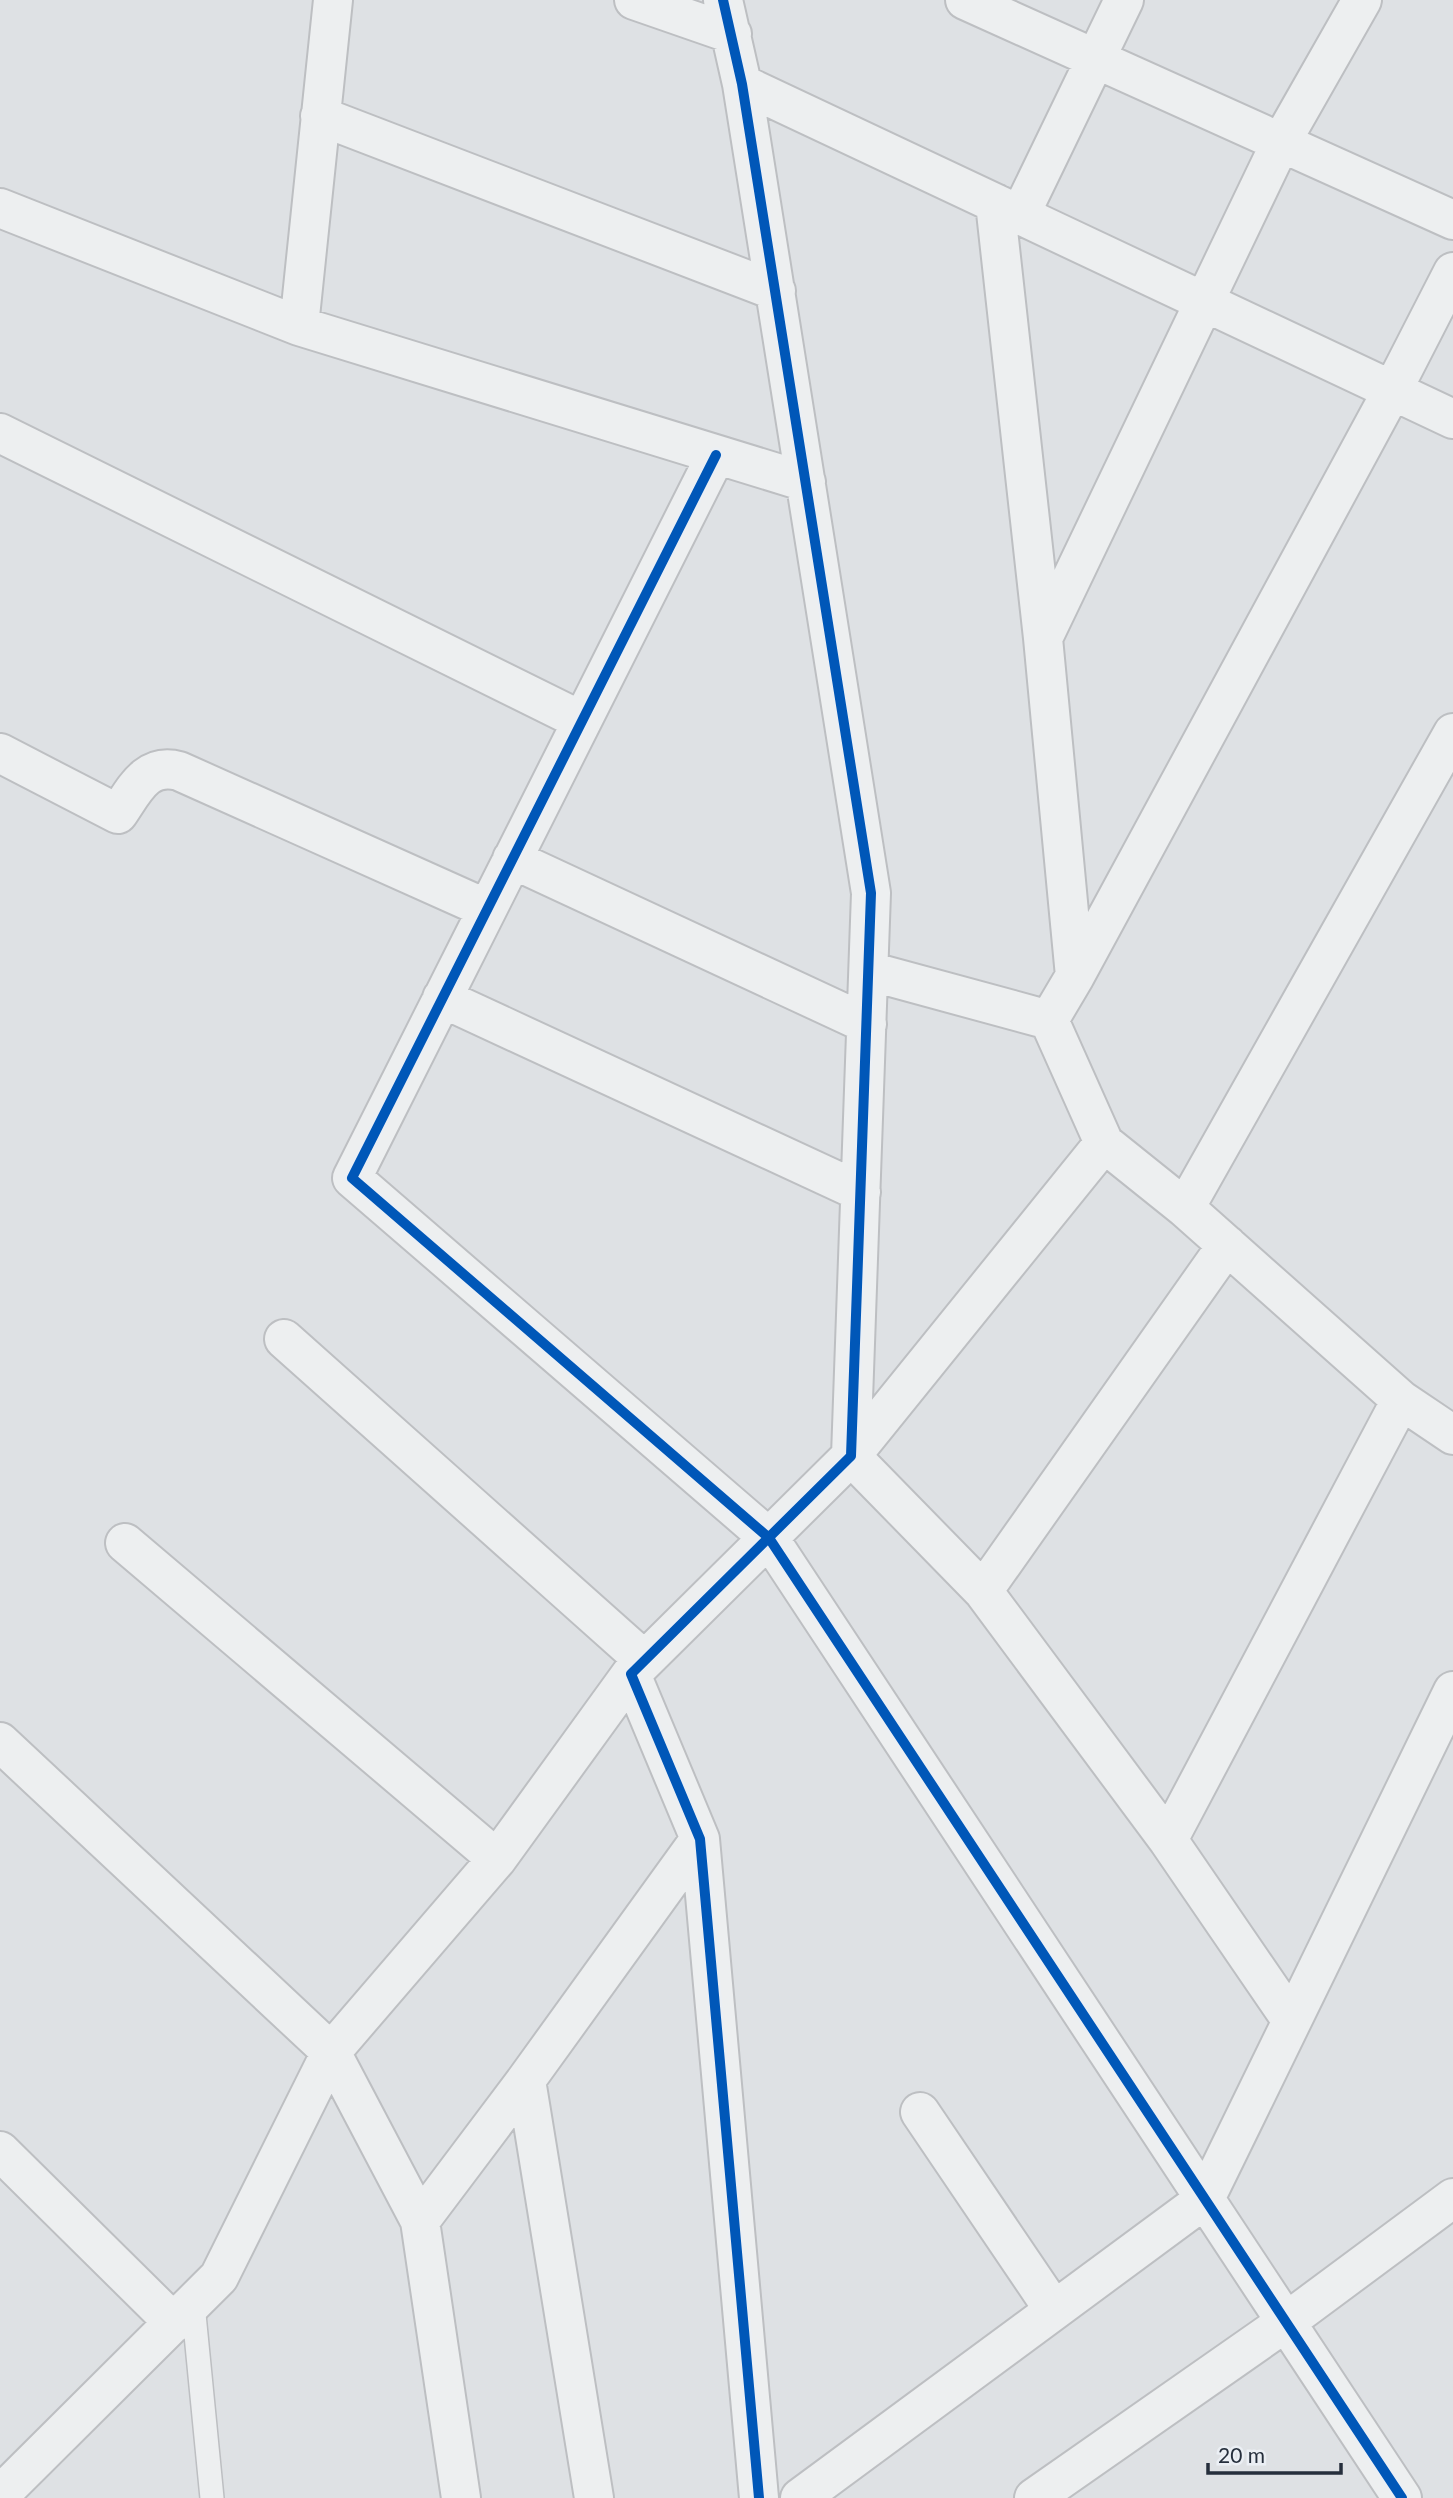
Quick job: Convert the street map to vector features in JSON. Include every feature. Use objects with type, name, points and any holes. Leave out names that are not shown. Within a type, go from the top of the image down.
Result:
[{"type":"street","points":[[634,0],[728,17],[742,84],[776,291],[871,893],[851,1456],[983,1591],[1168,1840],[1292,2021]]},
{"type":"street","points":[[965,0],[1453,220]]},
{"type":"street","points":[[1075,976],[1007,209],[1095,57],[1124,0]]},
{"type":"street","points":[[1043,638],[1280,144],[1362,0]]},
{"type":"street","points":[[299,326],[320,116],[325,2]]},
{"type":"street","points":[[742,84],[1453,419]]},
{"type":"street","points":[[320,116],[776,291]]},
{"type":"street","points":[[0,208],[299,326],[806,482]]},
{"type":"street","points":[[1049,1020],[1392,391],[1453,272]]},
{"type":"street","points":[[0,433],[582,721]]},
{"type":"street","points":[[716,455],[352,1178],[769,1538],[1402,2498]]},
{"type":"street","points":[[1185,1208],[1453,733]]},
{"type":"street","points":[[0,753],[118,814],[143,778],[156,770],[168,768],[179,771],[487,909]]},
{"type":"street","points":[[512,859],[867,1024]]},
{"type":"street","points":[[869,971],[1049,1020]]},
{"type":"street","points":[[442,999],[860,1192]]},
{"type":"street","points":[[1049,1020],[1104,1143],[1185,1208],[1401,1399],[1453,1436]]},
{"type":"street","points":[[0,2495],[219,2277],[331,2052],[497,1859],[638,1667],[851,1456],[1104,1143]]},
{"type":"street","points":[[983,1591],[1227,1245]]},
{"type":"street","points":[[285,1339],[638,1667],[701,1839],[759,2498]]},
{"type":"street","points":[[1168,1840],[1401,1399]]},
{"type":"street","points":[[125,1543],[497,1859]]},
{"type":"street","points":[[800,2498],[1205,2199],[1453,1691]]},
{"type":"street","points":[[0,1742],[331,2052],[421,2221],[461,2498]]},
{"type":"street","points":[[421,2221],[701,1839]]},
{"type":"street","points":[[526,2080],[594,2498]]},
{"type":"street","points":[[920,2112],[1054,2310]]},
{"type":"street","points":[[0,2151],[183,2314]]},
{"type":"street","points":[[1034,2498],[1286,2322],[1453,2198]]},
{"type":"lane","points":[[183,2314],[212,2498]]},
{"type":"cycle path","points":[[723,0],[742,84],[871,893],[851,1456],[631,1674],[700,1839],[759,2498]]},
{"type":"cycle path","points":[[716,455],[352,1178],[769,1538],[1402,2498]]}]
